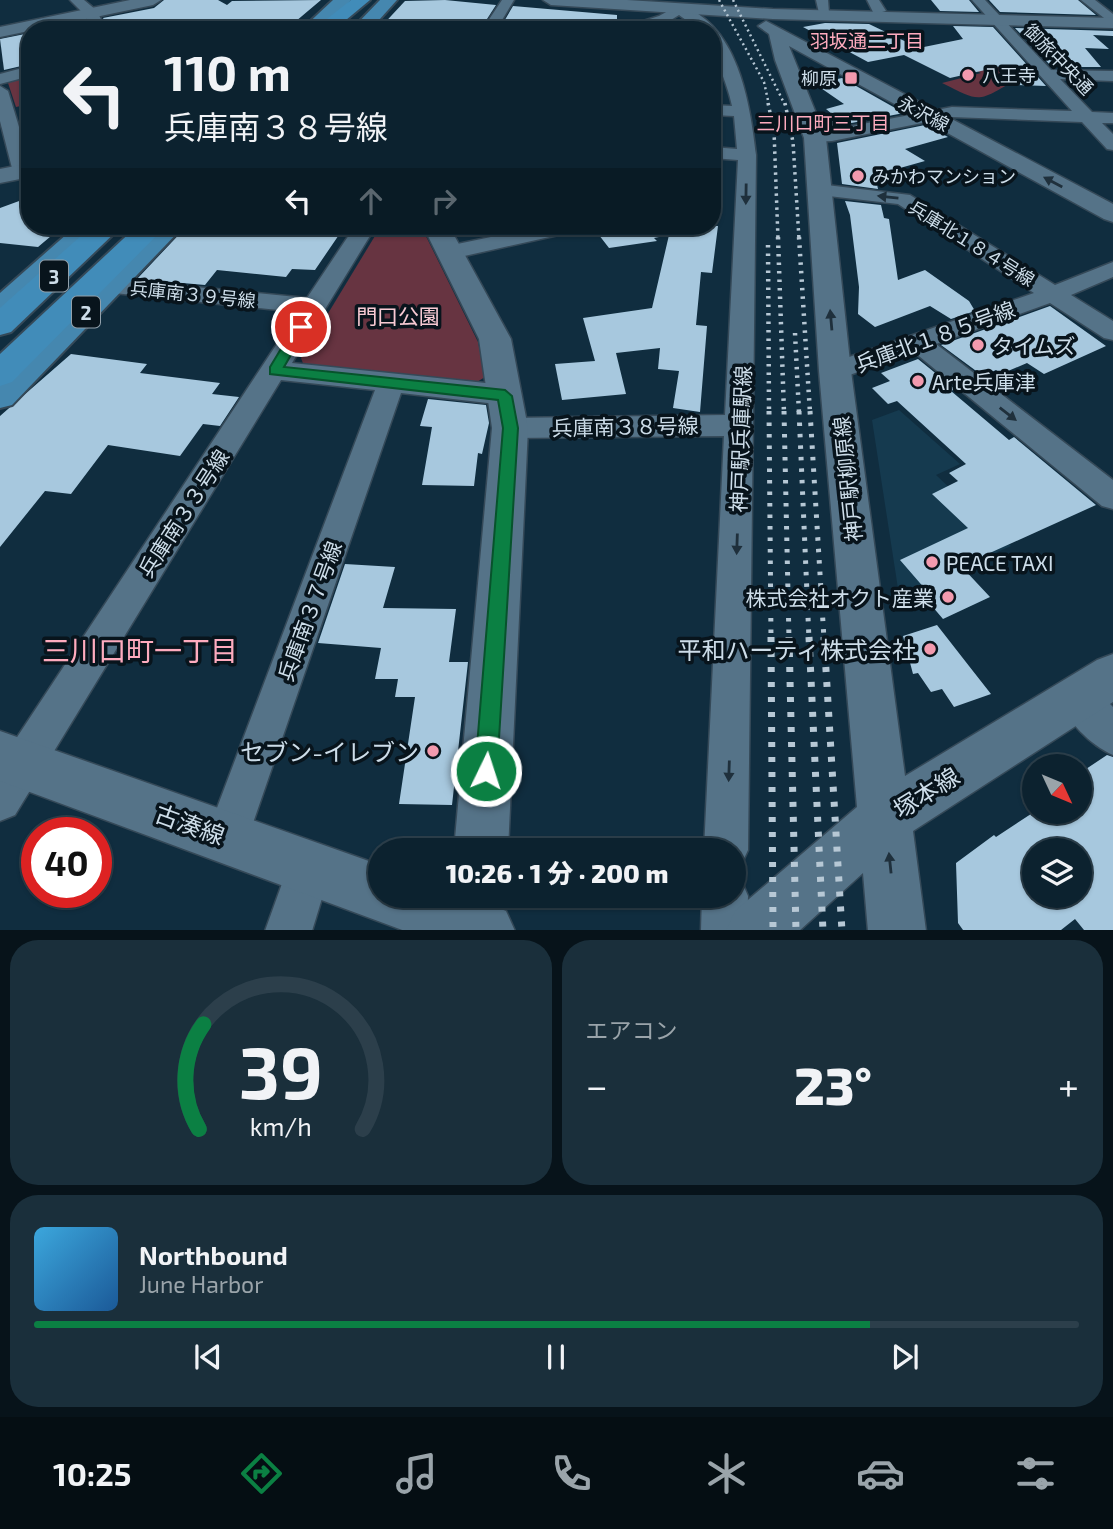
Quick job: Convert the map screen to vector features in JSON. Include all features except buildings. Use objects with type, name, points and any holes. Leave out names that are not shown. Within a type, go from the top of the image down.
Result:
[{"type":"highway","points":[[320,21],[343,0]]},
{"type":"highway","points":[[330,21],[352,0]]},
{"type":"highway","points":[[333,21],[362,0]]},
{"type":"highway","points":[[348,21],[372,0]]},
{"type":"highway","points":[[358,21],[380,0]]},
{"type":"highway","points":[[369,21],[389,0]]},
{"type":"highway","points":[[0,309],[82,235]]},
{"type":"highway","name":"3","points":[[0,326],[98,235]]},
{"type":"highway","name":"3","points":[[0,355],[120,235]]},
{"type":"highway","name":"3","points":[[0,374],[143,235]]},
{"type":"highway","name":"2","points":[[0,396],[114,286],[162,235]]},
{"type":"street","points":[[0,24],[118,0]]},
{"type":"street","points":[[39,21],[84,7],[153,0]]},
{"type":"street","points":[[495,21],[508,0]]},
{"type":"street","points":[[551,0],[763,11],[1112,20]]},
{"type":"street","name":"御旅中央通","points":[[978,0],[1113,145]]},
{"type":"street","points":[[1087,0],[1112,20]]},
{"type":"street","points":[[656,21],[664,19],[673,5]]},
{"type":"street","points":[[673,5],[696,21]]},
{"type":"street","points":[[763,11],[823,5],[876,6],[992,17]]},
{"type":"street","name":"永沢線","points":[[763,11],[782,24],[1113,194]]},
{"type":"street","name":"永沢線","points":[[763,11],[925,114],[1113,214]]},
{"type":"street","name":"神戸駅柳原線","points":[[763,11],[815,138],[835,371],[898,929]]},
{"type":"street","points":[[0,33],[21,26]]},
{"type":"street","name":"神戸駅兵庫駅線","points":[[722,70],[743,112],[747,155],[741,425],[726,838]]},
{"type":"street","points":[[0,79],[21,73]]},
{"type":"street","points":[[1046,74],[1113,76]]},
{"type":"street","points":[[0,91],[18,173]]},
{"type":"street","points":[[721,111],[743,112]]},
{"type":"street","points":[[815,138],[838,136],[925,114],[952,112],[1113,118]]},
{"type":"street","points":[[721,153],[747,155]]},
{"type":"street","name":"兵庫北１８４号線","points":[[818,190],[903,198],[1113,332]]},
{"type":"street","name":"兵庫南３３号線","points":[[8,773],[275,370],[359,235]]},
{"type":"street","points":[[482,838],[507,412],[495,339],[443,239],[483,235]]},
{"type":"street","name":"兵庫北１８５号線","points":[[835,371],[1053,294],[1113,269]]},
{"type":"street","name":"兵庫南３９号線","points":[[114,286],[314,306]]},
{"type":"street","points":[[916,341],[1113,497]]},
{"type":"street","name":"兵庫南３８号線","points":[[275,370],[390,385],[507,412],[741,425]]},
{"type":"street","name":"兵庫南３７号線","points":[[228,838],[390,385]]},
{"type":"street","points":[[1095,687],[1113,735]]},
{"type":"street","name":"塚本線","points":[[755,930],[885,818],[1095,687]]},
{"type":"street","name":"古湊線","points":[[8,773],[228,838],[368,889]]},
{"type":"street","points":[[288,930],[309,869]]},
{"type":"street","points":[[438,908],[476,917]]},
{"type":"street","points":[[724,930],[725,908]]},
{"type":"shaded area","points":[[899,410],[960,464],[936,475],[1011,546],[899,595],[872,420]]},
{"type":"green space","points":[[1000,63],[1016,80],[986,96],[973,97],[942,83],[981,73],[973,69]]},
{"type":"green space","points":[[21,76],[21,106],[16,107],[7,80]]},
{"type":"green space","name":"門口公園","points":[[376,235],[425,235],[478,342],[485,377],[472,385],[304,366],[301,358]]},
{"type":"railway","points":[[719,0],[764,82],[769,105]]},
{"type":"railway","points":[[733,0],[785,105]]},
{"type":"railway","points":[[768,103],[774,131],[778,239]]},
{"type":"railway","points":[[785,103],[793,142],[799,239]]},
{"type":"railway","points":[[778,237],[784,413]]},
{"type":"railway","points":[[799,237],[810,413]]},
{"type":"railway","points":[[768,245],[769,413]]},
{"type":"railway","points":[[795,333],[799,413]]},
{"type":"railway","points":[[769,411],[771,639]]},
{"type":"railway","points":[[784,411],[789,639]]},
{"type":"railway","points":[[799,411],[809,639]]},
{"type":"railway","points":[[810,411],[824,639]]},
{"type":"railway","points":[[771,637],[773,930]]},
{"type":"railway","points":[[789,637],[796,930]]},
{"type":"railway","points":[[809,637],[823,930]]},
{"type":"railway","points":[[824,637],[842,930]]},
{"type":"place","name":"八王寺","points":[[968,75]]},
{"type":"place","name":"柳原","points":[[851,78]]},
{"type":"place","name":"みかわマンション","points":[[858,176]]},
{"type":"place","name":"タイムズ","points":[[978,345]]},
{"type":"place","name":"Arte兵庫津","points":[[918,381]]},
{"type":"place","name":"PEACE TAXI","points":[[932,562]]},
{"type":"place","name":"株式会社オクト産業","points":[[948,597]]},
{"type":"place","name":"平和ハーティ株式会社","points":[[930,649]]},
{"type":"place","name":"セブン-イレブン","points":[[433,751]]},
{"type":"district","name":"羽坂通二丁目","points":[[867,40]]},
{"type":"district","name":"三川口町三丁目","points":[[823,122]]},
{"type":"district","name":"三川口町一丁目","points":[[140,650]]},
{"type":"route","points":[[301,327],[275,370],[505,396],[510,428],[486,771]]}]
